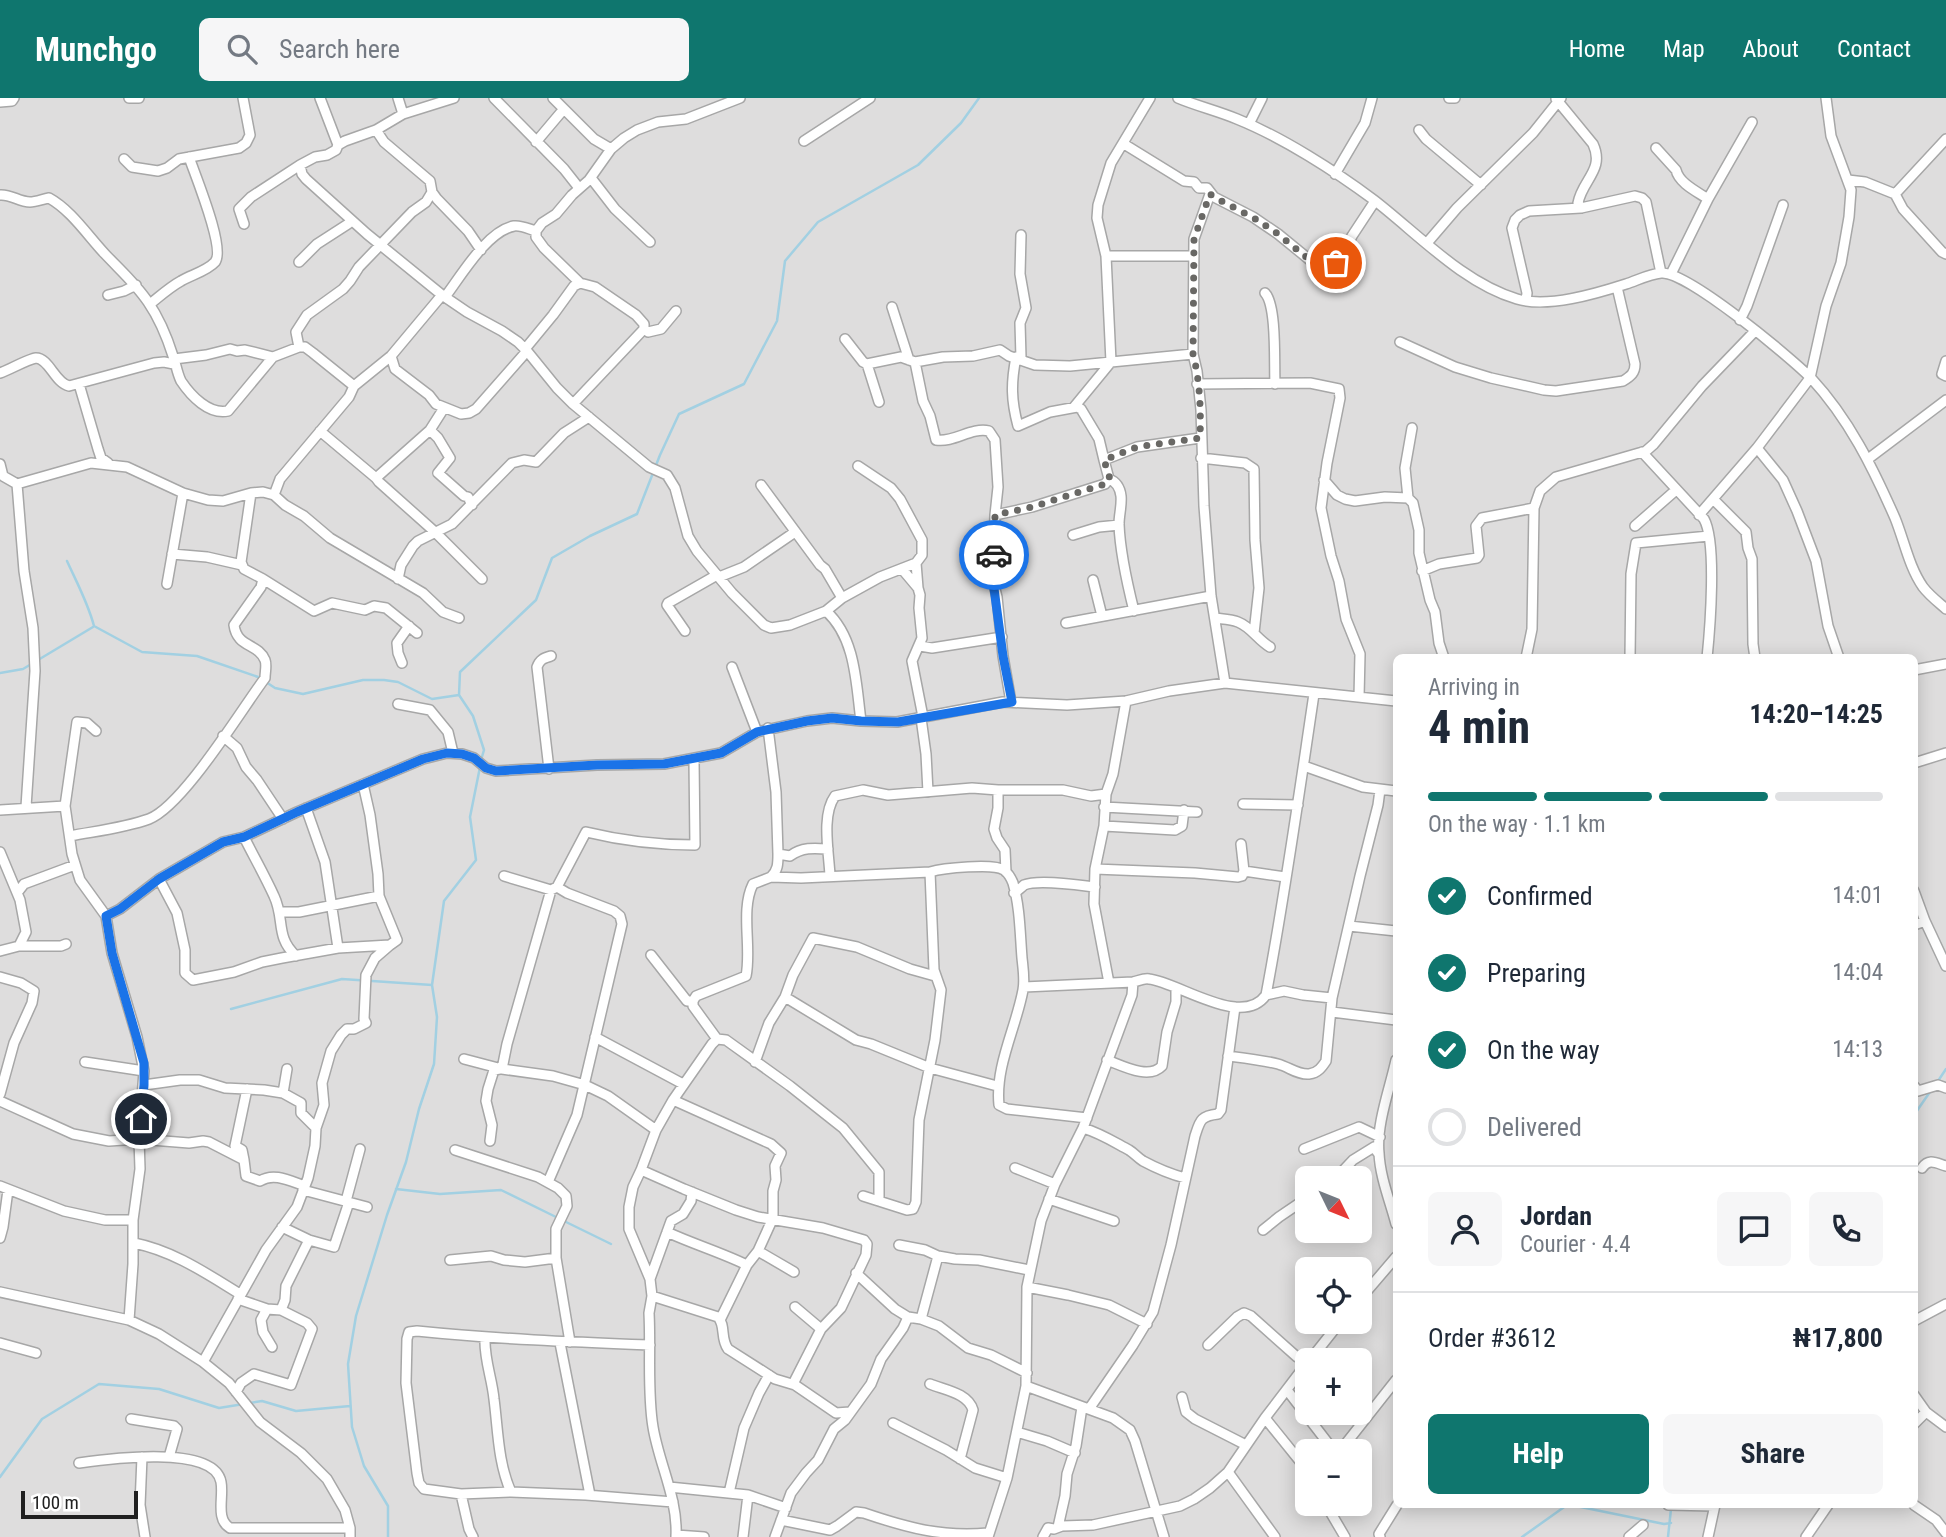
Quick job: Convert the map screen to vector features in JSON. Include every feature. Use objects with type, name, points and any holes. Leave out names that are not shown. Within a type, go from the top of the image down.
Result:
[{"type":"street","points":[[0,102],[14,98]]},
{"type":"street","points":[[129,98],[139,98]]},
{"type":"street","points":[[124,159],[132,167],[158,171],[179,159],[239,148],[246,143],[250,135],[243,98]]},
{"type":"street","points":[[320,98],[338,145]]},
{"type":"street","points":[[398,98],[403,114]]},
{"type":"street","points":[[244,224],[239,209],[251,197],[300,165],[315,157],[327,155],[345,141],[376,130],[403,114],[454,98]]},
{"type":"street","points":[[494,98],[564,169],[579,188]]},
{"type":"street","points":[[553,98],[594,139],[611,149]]},
{"type":"street","points":[[573,404],[644,329],[644,324],[636,314],[595,287],[580,283],[544,248],[536,237],[536,231],[591,178],[611,149],[624,138],[658,122],[686,119],[740,98]]},
{"type":"street","points":[[804,141],[870,98]]},
{"type":"street","points":[[1074,407],[1111,362],[1106,256],[1097,218],[1097,205],[1111,163],[1150,98]]},
{"type":"street","points":[[1178,98],[1271,135],[1375,201],[1478,281],[1499,293],[1526,301],[1564,300],[1666,273],[1705,292],[1810,378],[1851,430],[1868,459],[1915,571],[1924,587],[1946,609]]},
{"type":"street","points":[[1249,124],[1262,98]]},
{"type":"street","points":[[1335,174],[1364,122],[1372,98]]},
{"type":"street","points":[[1449,98],[1455,98]]},
{"type":"street","points":[[1699,515],[1757,448],[1810,378],[1826,306],[1841,263],[1851,190],[1831,136],[1826,98]]},
{"type":"street","points":[[1427,243],[1533,133],[1558,99],[1597,153],[1596,166],[1579,197],[1578,204],[1581,208]]},
{"type":"street","points":[[536,142],[563,110]]},
{"type":"street","points":[[1666,273],[1752,122]]},
{"type":"street","points":[[376,130],[384,142],[430,181],[437,200],[468,231],[481,250]]},
{"type":"street","points":[[1419,130],[1481,185]]},
{"type":"street","points":[[1895,194],[1946,139]]},
{"type":"street","points":[[1124,144],[1184,181],[1194,182],[1199,188],[1208,188],[1214,197],[1254,218],[1316,265],[1325,268],[1342,257],[1375,201]]},
{"type":"street","points":[[1656,148],[1683,182],[1708,199]]},
{"type":"street","points":[[150,304],[181,280],[208,267],[218,256],[217,240],[189,157]]},
{"type":"street","points":[[300,165],[306,179],[351,220],[444,296],[502,331],[526,350],[573,404],[653,469],[667,475],[674,488],[688,536],[697,551],[732,593],[764,625],[771,628],[790,625],[826,611],[842,598],[880,577],[916,563],[922,555],[922,540],[900,499],[891,488],[858,466]]},
{"type":"street","points":[[591,178],[615,209],[650,242]]},
{"type":"street","points":[[1847,180],[1865,182],[1895,194],[1903,209],[1942,253],[1946,254]]},
{"type":"street","points":[[299,347],[296,332],[307,315],[343,289],[359,267],[412,212],[426,202],[432,192]]},
{"type":"street","points":[[0,195],[7,194],[18,200],[32,202],[49,198],[56,202],[136,285],[164,331],[181,381],[209,409],[228,411],[273,357],[299,347],[305,347],[354,387]]},
{"type":"street","points":[[1210,194],[1194,239],[1193,354],[1200,410],[1211,596],[1225,684]]},
{"type":"street","points":[[1526,301],[1527,293],[1512,228],[1520,215],[1529,211],[1581,208],[1635,196],[1642,198],[1646,202],[1666,273]]},
{"type":"street","points":[[1740,320],[1783,205]]},
{"type":"street","points":[[299,262],[317,244],[351,220]]},
{"type":"street","points":[[274,495],[280,480],[349,397],[354,387],[391,356],[481,250],[504,231],[515,226],[536,231]]},
{"type":"street","points":[[1021,234],[1020,274],[1026,308],[1020,323],[1019,357],[1011,383],[1018,426],[1051,412],[1074,407],[1081,410],[1099,439],[1110,479],[1117,484],[1121,495],[1119,524],[1124,568],[1134,611]]},
{"type":"street","points":[[1106,256],[1194,256]]},
{"type":"street","points":[[391,356],[395,369],[429,395],[436,404],[461,414],[469,413],[476,409],[554,315],[574,286],[580,283]]},
{"type":"street","points":[[107,295],[136,285]]},
{"type":"street","points":[[1400,342],[1491,378],[1544,390],[1556,391],[1623,381],[1631,376],[1635,364],[1617,287]]},
{"type":"street","points":[[1265,292],[1270,298],[1273,322],[1275,384]]},
{"type":"street","points":[[892,307],[936,440],[943,442],[982,430],[989,431],[995,440],[998,487],[993,581],[1012,702]]},
{"type":"street","points":[[644,329],[652,333],[662,329],[676,311]]},
{"type":"street","points":[[1527,654],[1532,628],[1534,508],[1540,491],[1556,477],[1646,451],[1660,439],[1702,386],[1755,331]]},
{"type":"street","points":[[845,339],[867,364],[879,402]]},
{"type":"street","points":[[0,373],[36,358],[42,360],[64,385],[69,386],[154,363],[230,349],[273,357]]},
{"type":"street","points":[[867,364],[901,357],[912,361],[973,356],[1000,350],[1035,365],[1070,366],[1193,354]]},
{"type":"street","points":[[1946,361],[1942,374],[1946,376]]},
{"type":"street","points":[[1197,384],[1310,383],[1339,389],[1340,398],[1321,508],[1346,619],[1360,654],[1359,697]]},
{"type":"street","points":[[79,384],[98,449],[102,458],[110,464]]},
{"type":"street","points":[[1868,459],[1946,400]]},
{"type":"street","points":[[376,478],[430,430],[444,408]]},
{"type":"street","points":[[398,579],[401,565],[418,541],[452,524],[512,463],[524,460],[536,462],[564,433],[589,416]]},
{"type":"street","points":[[1412,428],[1405,468],[1408,498],[1413,503],[1419,530],[1422,570],[1435,612],[1443,654]]},
{"type":"street","points":[[430,430],[450,458],[438,473],[468,498],[472,505]]},
{"type":"street","points":[[320,431],[376,478],[482,579]]},
{"type":"street","points":[[1104,460],[1137,447],[1200,438]]},
{"type":"street","points":[[1757,448],[1783,480],[1797,511],[1816,561],[1828,626],[1838,654]]},
{"type":"street","points":[[1642,452],[1708,526],[1712,570],[1707,654]]},
{"type":"street","points":[[1201,458],[1245,463],[1254,469],[1259,588],[1254,633]]},
{"type":"street","points":[[0,483],[14,483],[91,463],[127,467],[183,493],[208,500],[223,501],[263,492],[274,495],[330,538],[423,593],[443,611],[459,618]]},
{"type":"street","points":[[0,464],[3,476],[14,483]]},
{"type":"street","points":[[995,515],[1065,498],[1078,491],[1098,487],[1110,479]]},
{"type":"street","points":[[1324,480],[1337,495],[1345,499],[1355,501],[1385,497],[1408,498]]},
{"type":"street","points":[[14,483],[33,628],[35,671],[26,807]]},
{"type":"street","points":[[761,485],[825,569],[842,598]]},
{"type":"street","points":[[1635,526],[1676,490]]},
{"type":"street","points":[[167,584],[183,493]]},
{"type":"street","points":[[242,565],[251,493]]},
{"type":"street","points":[[1321,498],[1337,495]]},
{"type":"street","points":[[1713,499],[1746,532],[1752,559],[1754,654]]},
{"type":"street","points":[[1422,570],[1439,564],[1477,558],[1476,526],[1482,518],[1534,508]]},
{"type":"street","points":[[1073,535],[1119,524]]},
{"type":"street","points":[[685,631],[668,603],[718,576],[744,567],[795,531]]},
{"type":"street","points":[[1630,654],[1631,574],[1636,543],[1709,536]]},
{"type":"street","points":[[172,554],[207,557],[242,565],[244,569],[314,611],[332,603],[365,610],[374,606],[386,608],[413,630],[397,643],[402,663]]},
{"type":"street","points":[[916,563],[922,638],[912,661],[922,718],[928,792]]},
{"type":"street","points":[[902,569],[918,588]]},
{"type":"street","points":[[70,836],[150,818],[174,800],[192,778],[263,680],[266,663],[264,657],[241,641],[233,625],[261,587],[263,579]]},
{"type":"street","points":[[1093,580],[1102,616]]},
{"type":"street","points":[[1066,623],[1211,596]]},
{"type":"street","points":[[826,611],[844,636],[853,662],[861,721]]},
{"type":"street","points":[[1215,618],[1240,622],[1269,647]]},
{"type":"street","points":[[920,646],[932,648],[1002,637]]},
{"type":"street","points":[[549,769],[537,667],[544,657],[551,656]]},
{"type":"street","points":[[1918,669],[1946,664]]},
{"type":"street","points":[[732,667],[757,732]]},
{"type":"street","points":[[106,916],[120,909],[159,879],[223,842],[244,837],[423,759],[453,753],[474,758],[486,768],[496,771],[664,764],[721,753],[768,728],[832,718],[898,722],[1012,702],[1067,705],[1126,701],[1169,691],[1225,684],[1393,701]]},
{"type":"street","points":[[1024,987],[1150,979],[1196,997],[1235,1007],[1261,1002],[1266,995],[1314,694]]},
{"type":"street","points":[[1109,983],[1094,904],[1095,869],[1104,826],[1106,794],[1126,701]]},
{"type":"street","points":[[398,704],[430,710],[448,732],[453,753]]},
{"type":"street","points":[[96,731],[87,723],[77,722],[65,806],[80,880],[106,916],[112,953],[137,1037],[144,1071],[139,1139],[141,1169],[133,1220],[129,1320]]},
{"type":"street","points":[[768,728],[776,792],[778,854],[776,872],[771,877]]},
{"type":"street","points":[[223,736],[237,748],[246,767],[283,818]]},
{"type":"street","points":[[1918,762],[1946,753]]},
{"type":"street","points":[[502,1069],[554,888],[586,832],[655,845],[695,845],[694,760]]},
{"type":"street","points":[[1304,766],[1363,787],[1393,791]]},
{"type":"street","points":[[203,1362],[239,1297],[297,1207],[324,1105],[321,1083],[331,1051],[347,1028],[354,1029],[366,1023],[366,975],[375,958],[397,940],[379,896],[372,826],[363,784]]},
{"type":"street","points":[[830,876],[827,819],[830,803],[835,796],[863,790],[888,795],[971,788],[1063,789],[1091,796],[1106,794]]},
{"type":"street","points":[[999,790],[994,829],[1005,850],[1006,872]]},
{"type":"street","points":[[1228,1056],[1280,1064],[1306,1075],[1314,1073],[1326,1061],[1332,998],[1380,790]]},
{"type":"street","points":[[1242,804],[1298,805]]},
{"type":"street","points":[[0,810],[65,806]]},
{"type":"street","points":[[1104,807],[1197,812]]},
{"type":"street","points":[[306,808],[325,862],[338,948]]},
{"type":"street","points":[[1104,826],[1175,830],[1182,826],[1184,810]]},
{"type":"street","points":[[244,837],[275,897],[280,931],[286,948],[296,956]]},
{"type":"street","points":[[1095,869],[1238,877],[1242,876],[1244,871],[1241,844]]},
{"type":"street","points":[[778,854],[790,856],[811,848],[828,849]]},
{"type":"street","points":[[0,852],[5,876],[17,893],[26,932],[19,946]]},
{"type":"street","points":[[17,893],[23,884],[75,865]]},
{"type":"street","points":[[879,1201],[879,1172],[843,1128],[726,1040],[717,1039],[693,1006],[696,996],[746,976],[750,890],[753,884],[771,877],[930,872],[944,867],[1001,868],[1013,882],[1019,914],[1024,987],[997,1086],[999,1105],[1085,1123],[1141,1160],[1185,1178]]},
{"type":"street","points":[[1244,871],[1286,877]]},
{"type":"street","points":[[863,1196],[907,1210],[913,1209],[916,1202],[919,1120],[930,1068],[941,990],[935,976],[930,872]]},
{"type":"street","points":[[504,876],[554,888],[614,911],[620,916],[622,924],[577,1115],[548,1182]]},
{"type":"street","points":[[159,879],[177,913],[186,950],[185,972],[193,980],[234,972],[262,962],[338,948],[390,946]]},
{"type":"street","points":[[1014,893],[1033,883],[1095,887]]},
{"type":"street","points":[[279,912],[299,912],[379,896]]},
{"type":"street","points":[[1918,902],[1946,965]]},
{"type":"street","points":[[1918,924],[1925,921]]},
{"type":"street","points":[[1349,926],[1393,931]]},
{"type":"street","points":[[755,1062],[769,1023],[785,997],[793,975],[813,938],[857,947],[910,970],[935,976]]},
{"type":"street","points":[[0,951],[19,946],[66,944]]},
{"type":"street","points":[[282,958],[286,948]]},
{"type":"street","points":[[651,956],[687,1001],[693,1001]]},
{"type":"street","points":[[0,977],[21,983],[34,991],[0,1094]]},
{"type":"street","points":[[781,1520],[830,1530],[856,1512],[914,1534],[988,1535],[1007,1478],[1026,1386],[1027,1287],[1041,1221],[1055,1184],[1085,1123],[1132,995],[1133,982]]},
{"type":"street","points":[[1107,1060],[1143,1072],[1160,1069],[1167,1032],[1175,1009],[1176,988]]},
{"type":"street","points":[[1266,995],[1284,991],[1332,998]]},
{"type":"street","points":[[785,997],[856,1040],[930,1068],[997,1086]]},
{"type":"street","points":[[1058,1527],[1067,1474],[1075,1453],[1085,1408],[1153,1312],[1200,1122],[1206,1115],[1218,1114],[1221,1110],[1235,1007]]},
{"type":"street","points":[[1332,1012],[1393,1020]]},
{"type":"street","points":[[595,1037],[683,1084]]},
{"type":"street","points":[[704,1537],[676,1536],[670,1487],[653,1427],[650,1279],[629,1229],[629,1207],[633,1186],[642,1170],[656,1130],[683,1084],[717,1039]]},
{"type":"street","points":[[464,1059],[584,1084],[608,1096],[656,1130]]},
{"type":"street","points":[[85,1062],[144,1071]]},
{"type":"street","points":[[283,1093],[288,1069]]},
{"type":"street","points":[[490,1141],[492,1125],[486,1101],[488,1089],[494,1070],[502,1069]]},
{"type":"street","points":[[1393,1074],[1378,1153],[1393,1213]]},
{"type":"street","points":[[144,1085],[199,1080],[225,1088],[283,1093],[302,1103],[301,1114],[316,1128]]},
{"type":"street","points":[[1919,1089],[1938,1085],[1946,1088]]},
{"type":"street","points":[[247,1089],[235,1146],[242,1150],[246,1176],[260,1181],[272,1176],[368,1207]]},
{"type":"street","points":[[673,1100],[777,1148],[781,1153],[775,1166],[773,1218],[720,1320]]},
{"type":"street","points":[[0,1101],[73,1134],[109,1141],[139,1139],[209,1142],[244,1160]]},
{"type":"street","points":[[1304,1149],[1352,1128],[1359,1127],[1380,1137]]},
{"type":"street","points":[[1347,1166],[1374,1147],[1378,1153]]},
{"type":"street","points":[[282,1227],[309,1240],[334,1247],[360,1149]]},
{"type":"street","points":[[455,1150],[548,1182],[566,1196],[567,1206],[556,1230],[556,1258],[565,1343],[590,1495]]},
{"type":"street","points":[[1922,1168],[1931,1161],[1946,1166]]},
{"type":"street","points":[[1015,1168],[1055,1184]]},
{"type":"street","points":[[642,1170],[736,1210],[758,1217],[823,1228],[864,1240],[867,1244],[866,1255],[841,1308],[821,1329],[793,1384]]},
{"type":"street","points":[[0,1238],[4,1227],[4,1188],[64,1211],[105,1220],[133,1220]]},
{"type":"street","points":[[650,1279],[671,1221],[683,1214],[692,1192]]},
{"type":"street","points":[[1049,1199],[1114,1221]]},
{"type":"street","points":[[1264,1230],[1295,1206]]},
{"type":"street","points":[[667,1232],[701,1247],[719,1251],[747,1265]]},
{"type":"street","points":[[281,1310],[286,1286],[309,1240]]},
{"type":"street","points":[[134,1243],[155,1247],[194,1266],[239,1297],[267,1309],[281,1310],[307,1323],[312,1329],[291,1385],[254,1374],[241,1383],[236,1392]]},
{"type":"street","points":[[899,1245],[939,1256],[1029,1269]]},
{"type":"street","points":[[758,1251],[793,1272]]},
{"type":"street","points":[[450,1259],[491,1256],[525,1262],[556,1258]]},
{"type":"street","points":[[921,1319],[939,1256]]},
{"type":"street","points":[[1372,1284],[1393,1260]]},
{"type":"street","points":[[856,1273],[895,1309],[908,1317],[939,1326],[968,1348],[991,1355],[1027,1373]]},
{"type":"street","points":[[1027,1287],[1109,1306],[1147,1324]]},
{"type":"street","points":[[0,1292],[129,1320],[159,1334],[203,1362],[229,1384],[260,1422],[301,1453],[327,1479],[345,1510],[350,1533],[254,1532],[230,1528],[225,1525],[222,1516],[222,1483],[219,1475],[202,1463],[169,1457],[125,1457],[79,1463]]},
{"type":"street","points":[[652,1296],[718,1317],[722,1322],[723,1343],[728,1349],[769,1375],[793,1384],[835,1413],[850,1412]]},
{"type":"street","points":[[1918,1319],[1946,1304]]},
{"type":"street","points":[[795,1307],[821,1329]]},
{"type":"street","points":[[267,1309],[261,1320],[263,1332],[272,1348]]},
{"type":"street","points":[[1208,1345],[1244,1313],[1251,1316],[1295,1355]]},
{"type":"street","points":[[775,1537],[791,1493],[818,1460],[838,1425],[871,1384],[881,1359],[908,1317]]},
{"type":"street","points":[[650,1345],[565,1343],[409,1332],[406,1383],[419,1483],[424,1489],[461,1494],[511,1492],[673,1502]]},
{"type":"street","points":[[1319,1348],[1331,1334]]},
{"type":"street","points":[[485,1338],[500,1451],[505,1480],[511,1492]]},
{"type":"street","points":[[0,1343],[36,1353]]},
{"type":"street","points":[[729,1493],[744,1428],[769,1375]]},
{"type":"street","points":[[1043,1537],[1048,1528],[1093,1525],[1180,1506],[1194,1499],[1228,1472],[1295,1379]]},
{"type":"street","points":[[930,1384],[971,1402],[974,1410],[960,1459]]},
{"type":"street","points":[[1349,1439],[1393,1384]]},
{"type":"street","points":[[1026,1386],[1113,1418],[1130,1430],[1136,1441],[1164,1537]]},
{"type":"street","points":[[1287,1390],[1325,1439]]},
{"type":"street","points":[[1182,1397],[1186,1412],[1195,1419],[1246,1445]]},
{"type":"street","points":[[1918,1401],[1926,1412],[1946,1427]]},
{"type":"street","points":[[1918,1420],[1926,1412]]},
{"type":"street","points":[[835,1413],[838,1425]]},
{"type":"street","points":[[1265,1418],[1295,1454]]},
{"type":"street","points":[[131,1419],[174,1426],[177,1429],[169,1457]]},
{"type":"street","points":[[892,1423],[975,1468],[1007,1478]]},
{"type":"street","points":[[1017,1432],[1047,1440],[1075,1453]]},
{"type":"street","points":[[142,1457],[140,1504],[145,1537]]},
{"type":"street","points":[[1228,1472],[1275,1537]]},
{"type":"street","points":[[670,1487],[748,1496],[786,1508]]},
{"type":"street","points":[[461,1494],[473,1537]]},
{"type":"street","points":[[743,1537],[748,1496]]},
{"type":"street","points":[[1380,1537],[1379,1534],[1395,1508]]},
{"type":"street","points":[[1708,1537],[1714,1508]]},
{"type":"street","points":[[1806,1537],[1826,1508]]},
{"type":"street","points":[[1918,1508],[1936,1520],[1946,1532]]},
{"type":"street","points":[[1333,1516],[1345,1537]]},
{"type":"street","points":[[1629,1537],[1643,1525]]},
{"type":"shaded area","points":[[0,98],[1946,98],[1946,1537],[0,1537]]},
{"type":"waterway","points":[[481,760],[484,750],[473,716],[459,695],[460,672],[536,600],[552,558],[637,514],[679,414],[744,384],[777,321],[785,261],[818,222],[918,165],[961,123],[979,98]]},
{"type":"waterway","points":[[67,561],[94,626],[142,652],[197,656],[261,678]]},
{"type":"waterway","points":[[0,673],[23,669],[93,627]]},
{"type":"waterway","points":[[266,682],[275,688],[303,694],[363,680],[384,680],[398,682],[432,699],[459,695]]},
{"type":"waterway","points":[[388,1537],[388,1506],[364,1466],[352,1427],[348,1364],[356,1316],[406,1162],[434,1064],[437,1017],[432,985],[444,901],[476,860],[470,817],[480,767]]},
{"type":"waterway","points":[[231,1009],[342,979],[432,985]]},
{"type":"waterway","points":[[1936,1084],[1946,1069]]},
{"type":"waterway","points":[[1918,1109],[1932,1089]]},
{"type":"waterway","points":[[396,1189],[440,1194],[501,1190],[558,1218]]},
{"type":"waterway","points":[[564,1221],[611,1244]]},
{"type":"waterway","points":[[0,1477],[42,1419],[99,1384],[159,1389],[219,1408],[262,1401],[296,1411],[350,1406]]},
{"type":"waterway","points":[[1522,1537],[1563,1508]]},
{"type":"waterway","points":[[1586,1508],[1664,1524],[1671,1523]]},
{"type":"waterway","points":[[1668,1537],[1671,1509]]},
{"type":"way so far","points":[[994,555],[995,515],[1065,498],[1078,491],[1105,484],[1110,479],[1104,460],[1127,450],[1200,438],[1197,371],[1193,354],[1194,239],[1210,194],[1278,234],[1316,265],[1328,268],[1336,263]]},
{"type":"route","points":[[141,1119],[144,1063],[112,953],[106,916],[120,909],[159,879],[223,842],[244,837],[423,759],[447,753],[474,758],[486,768],[496,771],[664,764],[721,753],[757,732],[807,721],[832,718],[898,722],[1012,702],[993,581],[994,555]]}]
